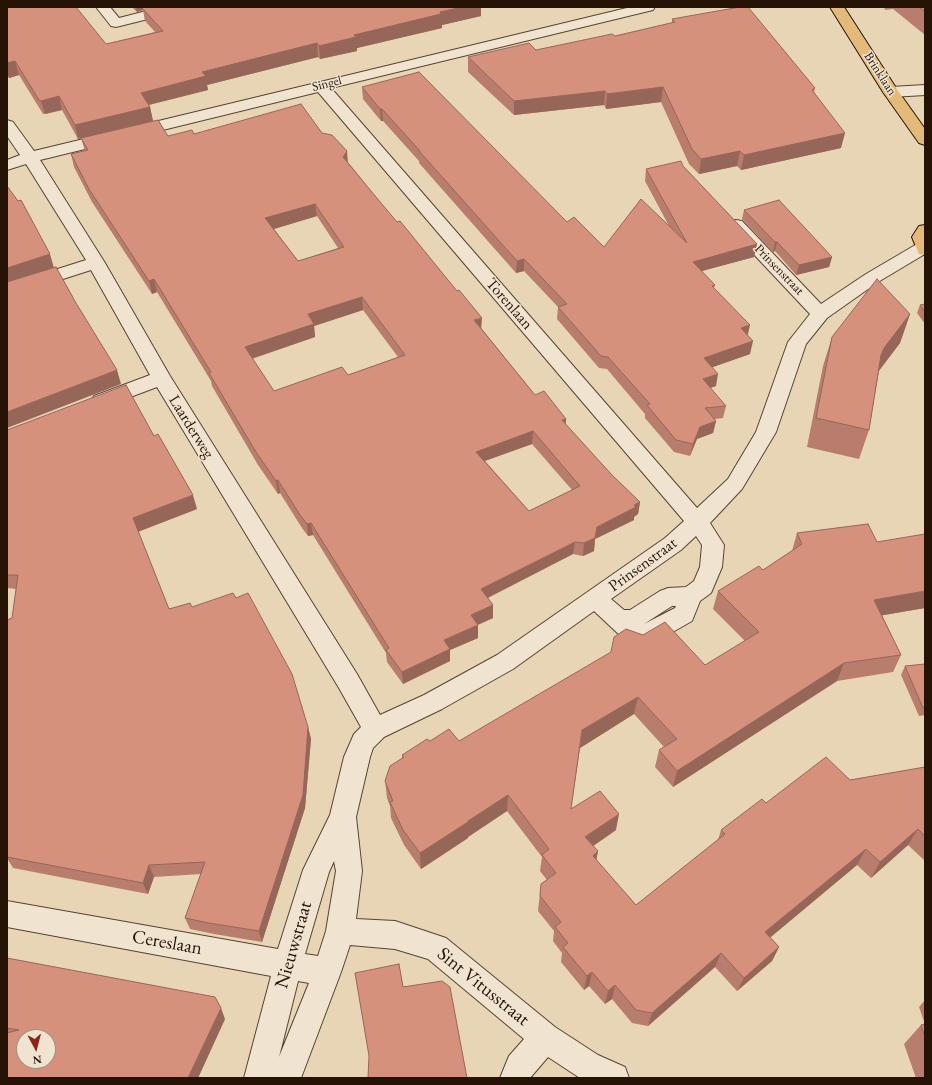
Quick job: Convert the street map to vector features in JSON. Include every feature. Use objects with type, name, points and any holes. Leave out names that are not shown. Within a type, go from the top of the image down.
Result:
[{"type":"main road","name":"Brinklaan","points":[[837,7],[891,92],[925,140]]},
{"type":"street","points":[[103,7],[116,23],[179,7]]},
{"type":"street","name":"Singel","points":[[7,165],[30,157],[648,7]]},
{"type":"street","name":"Torenlaan","points":[[321,86],[697,522],[707,534],[713,545],[712,567],[703,587],[691,596],[684,614],[649,634],[627,627],[596,599]]},
{"type":"street","points":[[891,92],[925,90]]},
{"type":"street","name":"Laarderweg","points":[[7,124],[30,157],[96,263],[161,378],[348,681],[374,729]]},
{"type":"street","name":"Prinsenstraat","points":[[725,214],[820,314]]},
{"type":"street","name":"Prinsenstraat","points":[[374,729],[438,700],[505,662],[673,544],[735,484],[766,432],[797,342],[820,314],[924,243]]},
{"type":"street","points":[[7,292],[96,263]]},
{"type":"street","points":[[88,406],[161,378]]},
{"type":"street","name":"Nieuwstraat","points":[[259,1078],[288,964],[316,870],[343,817],[357,757],[363,742],[374,729]]},
{"type":"street","name":"Nieuwstraat","points":[[286,1078],[327,972],[340,931],[349,871],[343,817]]},
{"type":"street","name":"Cereslaan","points":[[7,914],[327,972]]},
{"type":"street","name":"Sint Vitusstraat","points":[[340,931],[395,935],[436,948],[545,1036],[587,1066],[614,1078]]},
{"type":"street","points":[[515,1078],[520,1067],[545,1036]]},
{"type":"building","points":[[7,7],[76,7],[106,44],[163,31],[142,8],[146,7],[463,7],[440,12],[441,14],[354,35],[356,37],[319,46],[317,43],[202,72],[206,76],[141,93],[150,107],[75,125],[59,96],[41,101],[39,100],[15,61],[7,63]]},
{"type":"building","points":[[740,7],[748,7],[815,88],[812,90],[845,133],[744,155],[740,151],[701,159],[692,149],[663,87],[607,94],[605,91],[514,101],[468,57],[529,43],[536,50],[612,34],[615,36],[675,22],[672,19]]},
{"type":"building","points":[[919,7],[925,7],[925,11]]},
{"type":"building","points":[[419,72],[567,222],[574,217],[604,247],[641,199],[687,243],[646,169],[681,161],[683,166],[757,244],[693,262],[715,285],[712,286],[750,325],[741,328],[753,341],[704,358],[718,374],[703,379],[726,406],[705,408],[716,421],[700,427],[693,444],[676,440],[647,405],[650,404],[608,357],[601,356],[558,307],[567,304],[524,259],[517,261],[362,87]]},
{"type":"building","points":[[301,104],[322,133],[332,135],[347,151],[343,157],[397,222],[400,221],[457,291],[459,290],[482,318],[474,320],[535,395],[544,391],[566,419],[562,420],[612,475],[640,502],[634,505],[636,507],[597,527],[595,538],[584,543],[575,542],[481,589],[493,605],[471,615],[478,625],[444,640],[450,649],[402,672],[386,650],[389,648],[311,523],[307,524],[300,515],[278,480],[276,481],[256,452],[209,373],[211,372],[154,279],[149,281],[89,189],[71,154],[88,150],[81,138],[158,120],[168,136],[192,130],[194,134]],"holes":[[[315,204],[344,247],[298,261],[265,218]],[[362,297],[405,355],[348,375],[342,367],[274,391],[245,347],[314,324],[308,314]],[[533,431],[580,486],[529,511],[476,452]]]},
{"type":"building","points":[[7,186],[18,201],[21,200],[50,254],[7,268]]},
{"type":"building","points":[[779,200],[832,257],[799,265],[744,210]]},
{"type":"building","points":[[56,267],[117,370],[7,412],[7,282]]},
{"type":"building","points":[[877,279],[910,314],[884,348],[881,355],[869,430],[816,418],[832,337]]},
{"type":"building","points":[[925,304],[925,312],[920,305]]},
{"type":"building","points":[[126,385],[154,436],[158,434],[193,495],[133,518],[169,609],[190,603],[192,607],[233,593],[236,598],[248,593],[292,674],[308,727],[303,795],[259,931],[185,918],[205,862],[149,865],[143,883],[7,857],[7,620],[12,618],[18,575],[7,575],[7,430]]},
{"type":"building","points":[[868,524],[877,542],[925,534],[925,591],[874,600],[901,655],[844,663],[677,771],[659,750],[677,739],[638,697],[582,730],[571,809],[600,791],[619,814],[585,837],[598,851],[593,856],[636,905],[725,834],[721,830],[762,799],[766,803],[826,757],[850,780],[925,767],[925,836],[918,829],[880,862],[866,849],[765,932],[779,947],[744,978],[721,953],[652,1013],[636,1010],[615,985],[608,991],[592,972],[587,976],[563,947],[568,943],[555,927],[561,922],[540,896],[541,884],[556,873],[542,855],[549,849],[508,795],[420,853],[403,830],[390,802],[393,801],[385,781],[390,766],[404,757],[402,755],[427,739],[430,741],[449,729],[459,741],[611,652],[614,637],[626,629],[643,635],[665,622],[705,665],[759,632],[718,591],[759,566],[763,570],[802,544],[797,533]]},
{"type":"building","points":[[925,664],[925,707],[923,708],[905,666]]},
{"type":"building","points":[[7,958],[215,997],[221,1008],[188,1078],[7,1078],[7,1033],[16,1031],[16,1069],[56,1069],[56,1029],[16,1030],[7,1028]]},
{"type":"building","points":[[399,964],[403,987],[442,981],[450,987],[467,1078],[368,1078],[369,1056],[355,973]]},
{"type":"building","points":[[925,1024],[925,1037],[921,1025]]}]
